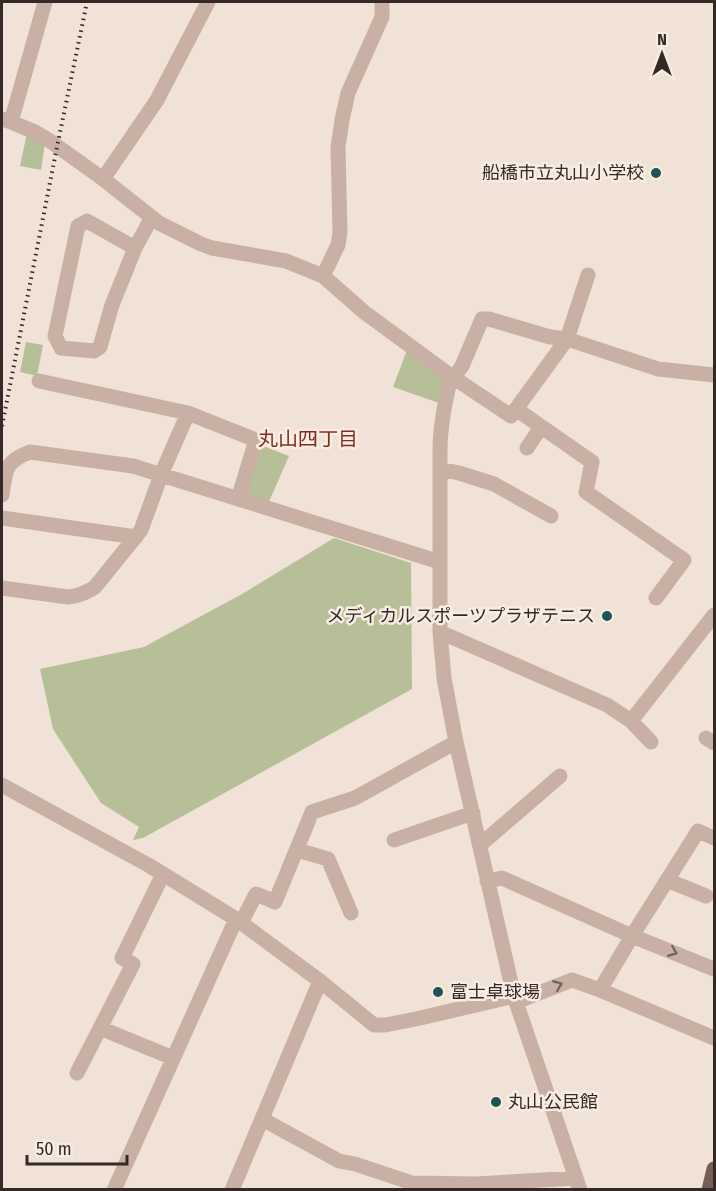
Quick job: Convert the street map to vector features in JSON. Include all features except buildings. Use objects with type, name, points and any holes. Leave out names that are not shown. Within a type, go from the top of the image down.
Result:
[{"type":"main road","points":[[710,1190],[714,1169]]},
{"type":"street","points":[[45,2],[6,120],[35,132],[103,179],[159,223],[201,244],[286,261],[323,276],[364,312],[451,376],[511,416],[567,339],[588,275]]},
{"type":"street","points":[[103,179],[157,100],[208,2]]},
{"type":"street","points":[[323,276],[338,245],[340,232],[338,147],[342,120],[348,93],[382,17],[382,2]]},
{"type":"street","points":[[135,248],[87,221],[78,226],[55,336],[61,348],[94,351],[100,347],[112,305],[135,248],[152,217]]},
{"type":"street","points":[[451,376],[458,373],[462,366],[482,319],[550,337],[567,339],[658,369],[714,375]]},
{"type":"street","points":[[262,1119],[339,1161],[412,1183],[578,1184],[515,999],[456,742],[444,678],[440,632],[440,433],[451,376]]},
{"type":"street","points":[[39,381],[188,413],[256,440],[238,499]]},
{"type":"street","points":[[516,409],[592,462],[586,492],[684,560],[656,597]]},
{"type":"street","points":[[2,588],[68,597],[87,593],[94,587],[141,530],[161,475],[188,413]]},
{"type":"street","points":[[527,448],[541,427]]},
{"type":"street","points":[[2,495],[7,467],[18,457],[30,452],[133,466],[238,499],[273,502],[440,562]]},
{"type":"street","points":[[440,469],[459,472],[494,484],[550,516]]},
{"type":"street","points":[[2,518],[136,537]]},
{"type":"street","points":[[631,721],[714,615]]},
{"type":"street","points":[[440,632],[607,705],[631,721],[651,742]]},
{"type":"street","points":[[114,1190],[173,1058],[239,921],[256,894],[275,902],[312,812],[355,798],[456,742]]},
{"type":"street","points":[[480,845],[560,776]]},
{"type":"street","points":[[2,785],[164,874],[239,921],[320,981],[374,1026],[385,1026],[515,999],[572,980],[714,1038]]},
{"type":"street","points":[[394,840],[473,813]]},
{"type":"street","points":[[600,990],[698,831],[714,838]]},
{"type":"street","points":[[297,850],[328,859],[351,913]]},
{"type":"street","points":[[77,1073],[133,964],[123,958],[164,874]]},
{"type":"street","points":[[488,881],[502,878],[632,936],[714,969]]},
{"type":"street","points":[[667,880],[706,896]]},
{"type":"street","points":[[232,1190],[320,981]]},
{"type":"street","points":[[100,1028],[173,1058]]},
{"type":"green space","points":[[27,133],[45,143],[41,170],[20,166]]},
{"type":"green space","points":[[26,342],[43,345],[37,376],[20,372]]},
{"type":"green space","points":[[407,350],[447,378],[439,403],[393,387]]},
{"type":"green space","points":[[258,444],[289,456],[268,504],[243,497]]},
{"type":"green space","points":[[334,538],[411,563],[412,689],[143,838],[133,840],[139,827],[101,803],[53,729],[40,669],[144,647],[242,594]]},
{"type":"railway","points":[[2,426],[87,2]]},
{"type":"place","name":"船橋市立丸山小学校","points":[[656,173]]},
{"type":"place","name":"メディカルスポーツプラザテニス","points":[[607,616]]},
{"type":"place","name":"富士卓球場","points":[[438,992]]},
{"type":"place","name":"丸山公民館","points":[[496,1102]]},
{"type":"district","name":"丸山四丁目","points":[[308,439]]}]
